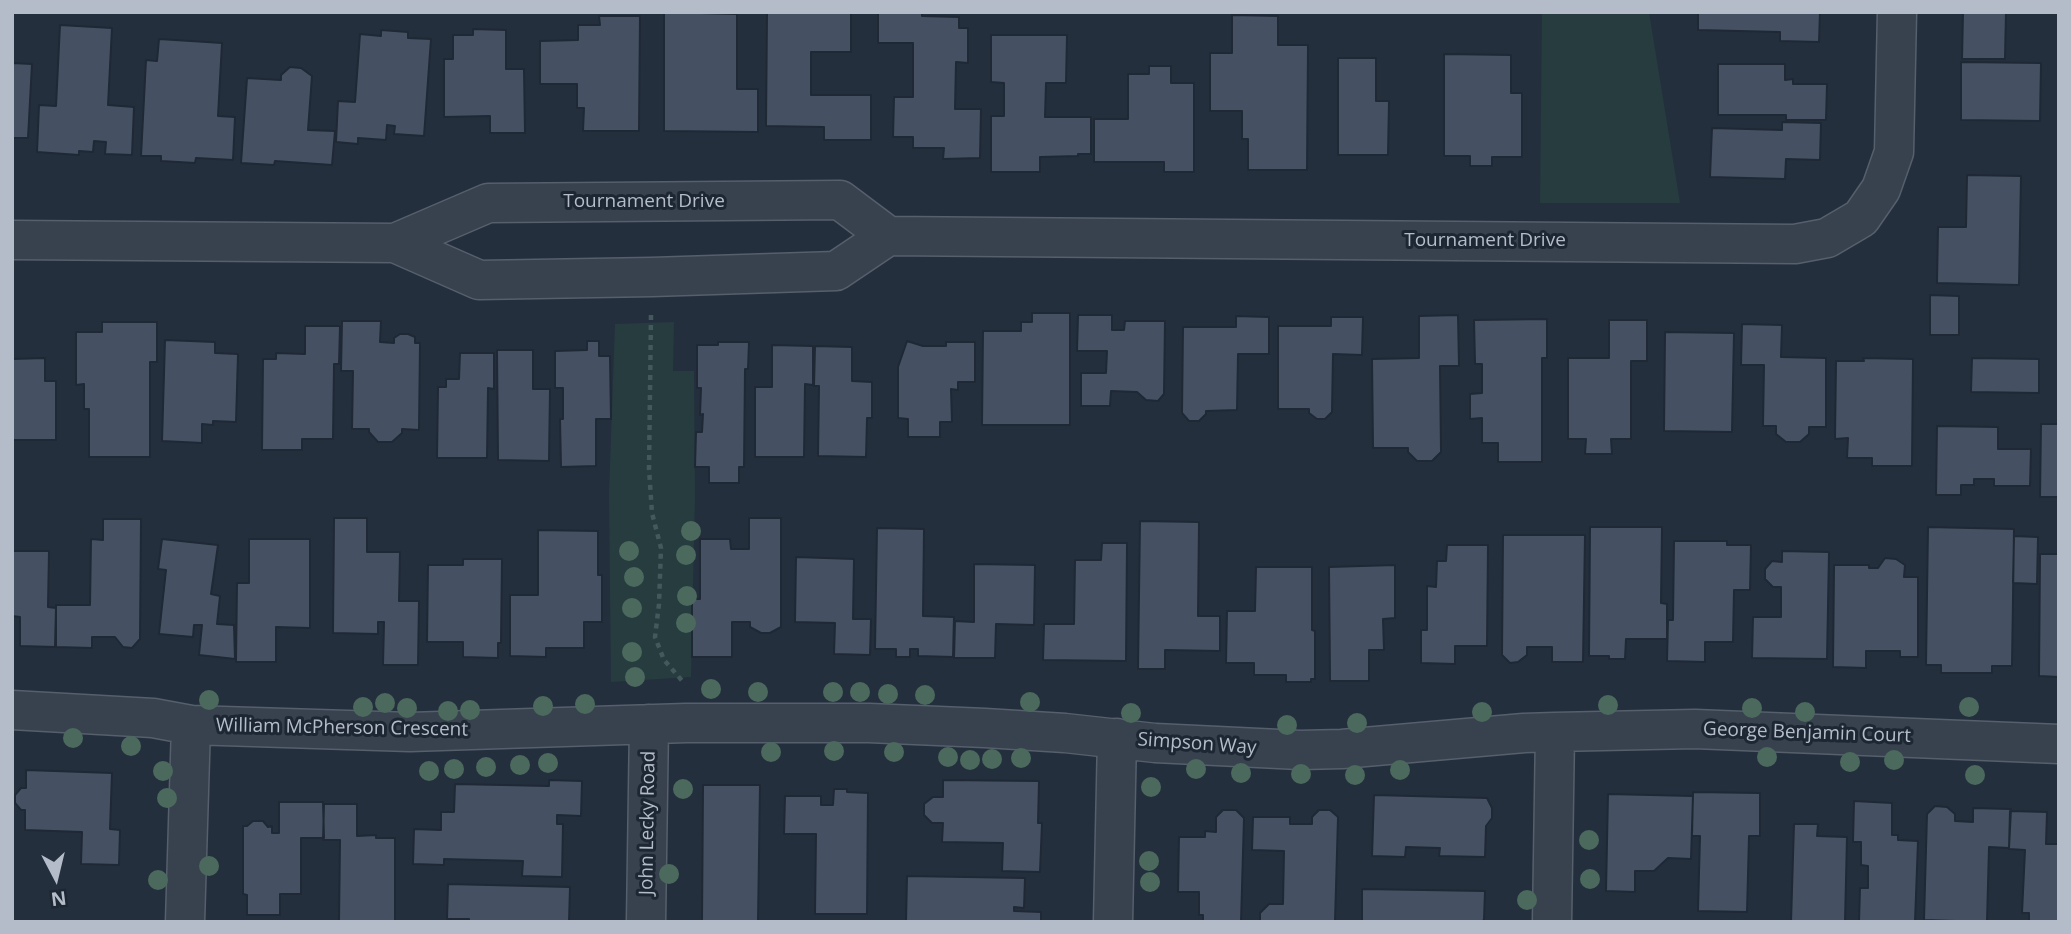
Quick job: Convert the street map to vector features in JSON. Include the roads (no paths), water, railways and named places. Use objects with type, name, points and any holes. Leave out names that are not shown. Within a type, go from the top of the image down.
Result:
[{"type":"street","name":"Tournament Drive","points":[[12,240],[395,243],[479,280],[836,271],[888,236],[1795,244],[1827,238],[1861,218],[1881,189],[1894,152],[1897,12]]},
{"type":"street","name":"Tournament Drive","points":[[395,243],[488,203],[840,200],[888,236]]},
{"type":"street","points":[[12,710],[153,718],[191,724]]},
{"type":"street","name":"Simpson Way","points":[[649,724],[869,723],[1025,730],[1155,743],[1300,750],[1342,750],[1555,732]]},
{"type":"street","name":"William McPherson Crescent","points":[[185,922],[191,724],[411,732],[649,724]]},
{"type":"street","name":"John Lecky Road","points":[[646,922],[649,724]]},
{"type":"street","name":"George Benjamin Court","points":[[1555,732],[1695,729],[2059,744]]},
{"type":"street","points":[[1552,922],[1555,732]]},
{"type":"street","points":[[1113,922],[1117,738]]}]
